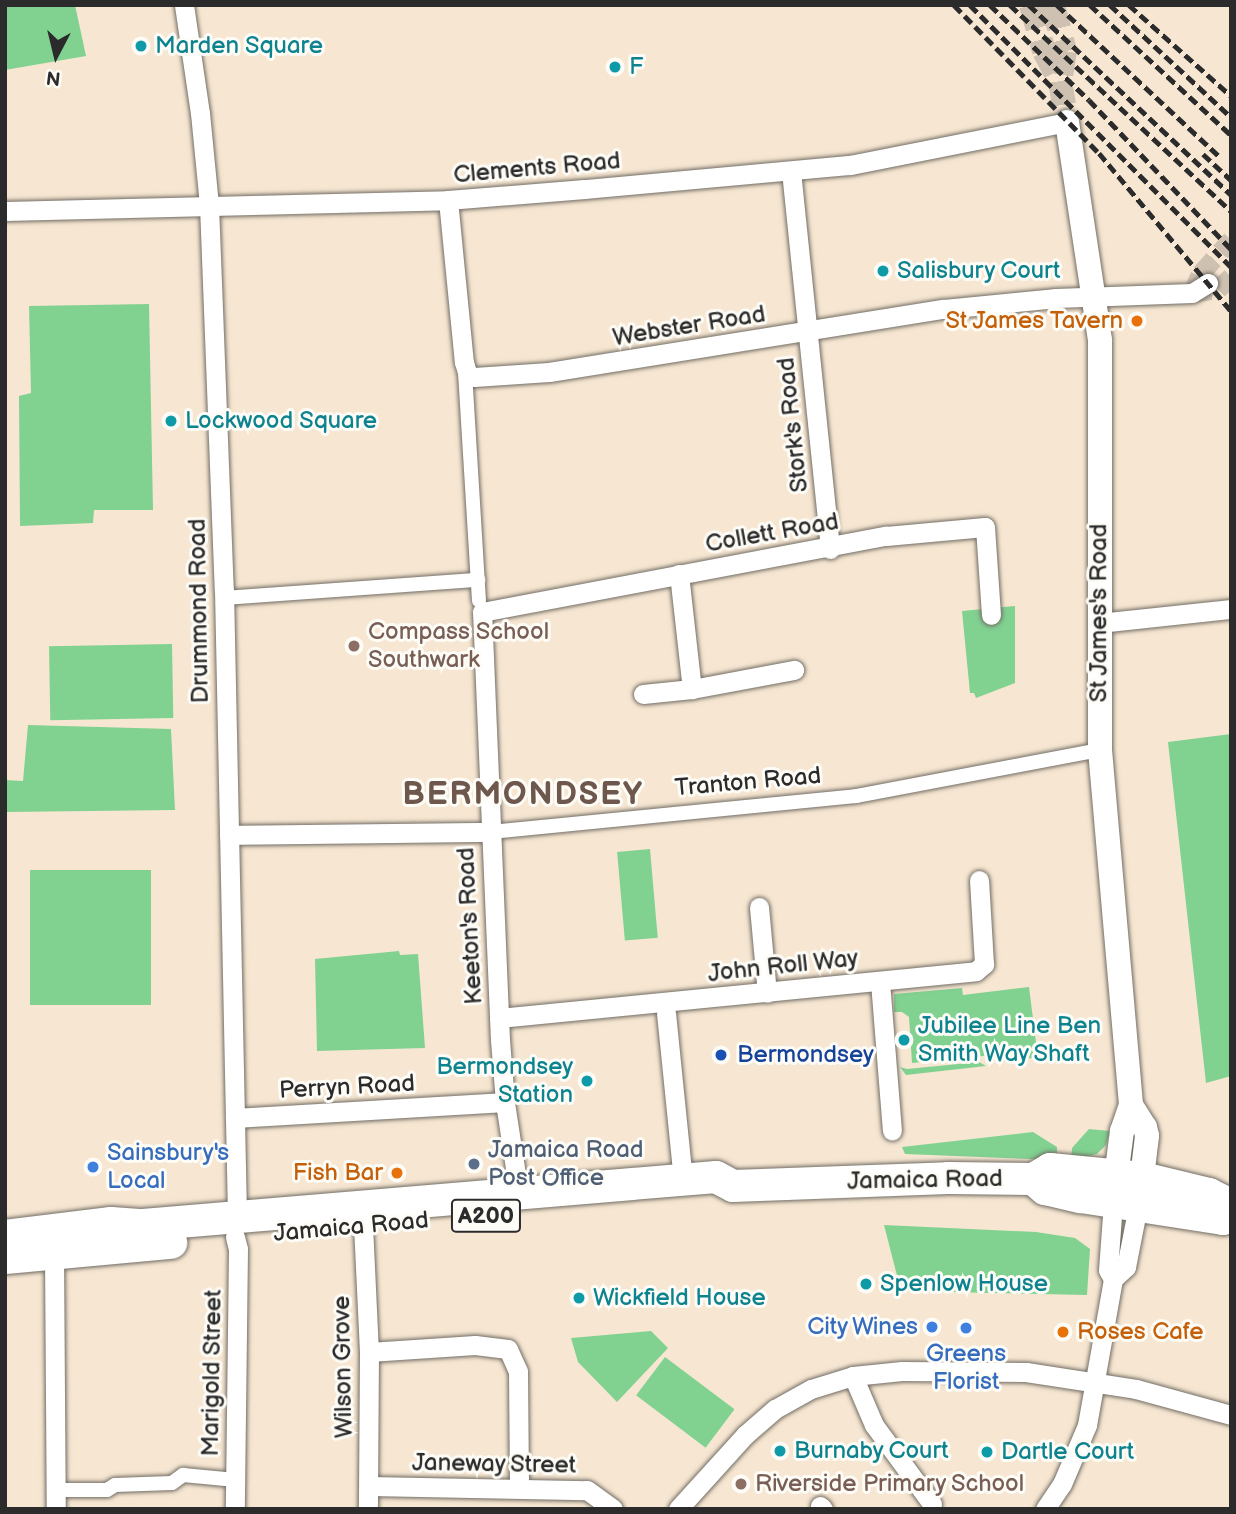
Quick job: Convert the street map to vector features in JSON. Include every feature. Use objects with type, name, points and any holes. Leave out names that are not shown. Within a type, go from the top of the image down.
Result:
[{"type":"main road","name":"Jamaica Road","points":[[5,1258],[236,1227],[519,1194],[716,1177],[733,1186],[948,1178],[1033,1179],[1050,1169],[1223,1219],[1231,1217]]},
{"type":"main road","name":"Jamaica Road","points":[[5,1236],[110,1223],[236,1227],[363,1225],[720,1199],[733,1186]]},
{"type":"main road","name":"Jamaica Road","points":[[1127,1190],[1209,1194],[1231,1205]]},
{"type":"street","name":"Drummond Road","points":[[184,5],[200,113],[209,205],[224,598],[236,1227]]},
{"type":"street","name":"Clements Road","points":[[5,211],[448,200],[791,171],[892,158],[1067,122]]},
{"type":"street","name":"St James's Road","points":[[1067,122],[1094,297],[1101,373],[1100,750],[1131,1105],[1122,1131],[1127,1190]]},
{"type":"street","name":"Stork's Road","points":[[791,171],[830,549]]},
{"type":"street","points":[[448,200],[465,372],[481,607]]},
{"type":"street","name":"Webster Road","points":[[465,372],[474,377],[549,372],[944,309],[1094,297],[1192,293],[1208,283]]},
{"type":"street","name":"Collett Road","points":[[481,607],[830,549],[886,536],[985,527],[992,615]]},
{"type":"street","points":[[679,574],[692,689]]},
{"type":"street","points":[[224,598],[478,580]]},
{"type":"street","name":"Keeton's Road","points":[[481,607],[499,1018],[505,1102],[519,1194]]},
{"type":"street","points":[[1099,623],[1231,609]]},
{"type":"street","points":[[642,694],[692,689],[794,670]]},
{"type":"street","name":"Tranton Road","points":[[229,835],[491,832],[856,796],[1100,750]]},
{"type":"street","name":"John Roll Way","points":[[499,1018],[880,982],[982,968],[984,957],[979,880]]},
{"type":"street","points":[[759,907],[767,993]]},
{"type":"street","points":[[880,982],[892,1130]]},
{"type":"street","points":[[666,1013],[683,1179]]},
{"type":"street","name":"Perryn Road","points":[[235,1118],[505,1102]]},
{"type":"street","points":[[1045,1509],[1076,1455],[1096,1381],[1114,1279],[1126,1268],[1127,1190]]},
{"type":"street","name":"Wilson Grove","points":[[363,1225],[369,1352],[368,1509]]},
{"type":"street","name":"Marigold Street","points":[[235,1509],[238,1268],[236,1227]]},
{"type":"street","points":[[54,1253],[56,1499],[107,1490],[115,1485],[172,1483],[183,1475],[236,1480]]},
{"type":"street","points":[[369,1352],[475,1345],[508,1349],[518,1371],[519,1487]]},
{"type":"street","points":[[678,1509],[745,1435],[775,1409],[811,1389],[853,1376],[902,1371],[981,1369],[1096,1381],[1231,1415]]},
{"type":"street","points":[[853,1376],[874,1425],[932,1504]]},
{"type":"street","name":"Janeway Street","points":[[369,1486],[587,1490],[613,1509]]},
{"type":"green space","points":[[5,5],[75,5],[86,56],[5,70]]},
{"type":"green space","points":[[149,304],[153,510],[94,510],[93,523],[20,526],[19,396],[31,393],[29,306]]},
{"type":"green space","points":[[1015,606],[1015,683],[976,698],[974,693],[970,693],[962,611]]},
{"type":"green space","points":[[172,644],[173,718],[50,720],[49,646]]},
{"type":"green space","points":[[28,725],[171,729],[175,810],[5,812],[5,780],[23,781]]},
{"type":"green space","points":[[1231,734],[1231,1076],[1206,1083],[1168,742]]},
{"type":"green space","points":[[650,849],[658,938],[625,941],[617,852]]},
{"type":"green space","points":[[30,870],[151,870],[151,1005],[30,1005]]},
{"type":"green space","points":[[399,951],[400,955],[418,954],[425,1048],[317,1051],[315,959]]},
{"type":"green space","points":[[1029,987],[1037,1050],[1032,1058],[999,1062],[990,1056],[983,1056],[912,1063],[909,1017],[902,1012],[894,1012],[894,994],[962,988],[963,995]]},
{"type":"green space","points":[[979,1062],[986,1066],[906,1075],[900,1067],[907,1069]]},
{"type":"green space","points":[[1089,1129],[1110,1131],[1106,1145],[1097,1154],[1071,1161],[1072,1148]]},
{"type":"green space","points":[[1033,1132],[1057,1147],[1057,1160],[905,1154],[902,1147]]},
{"type":"green space","points":[[884,1225],[1036,1232],[1075,1238],[1090,1249],[1087,1295],[901,1291]]},
{"type":"green space","points":[[651,1331],[668,1348],[617,1402],[578,1362],[571,1338]]},
{"type":"green space","points":[[665,1357],[734,1409],[706,1448],[636,1395]]},
{"type":"tunnel","points":[[1031,5],[1044,51],[1060,81],[1067,122]]},
{"type":"tunnel","points":[[1053,5],[1065,51],[1060,81]]},
{"type":"tunnel","points":[[1192,293],[1201,273],[1231,240]]},
{"type":"tunnel","points":[[1192,293],[1218,289],[1231,277]]},
{"type":"railway","points":[[954,5],[1099,153],[1231,311]]},
{"type":"railway","points":[[970,5],[1231,267]]},
{"type":"railway","points":[[990,5],[1089,100],[1231,249]]},
{"type":"railway","points":[[1010,5],[1231,211]]},
{"type":"railway","points":[[1029,5],[1231,195]]},
{"type":"railway","points":[[1057,5],[1220,157]]},
{"type":"railway","points":[[1090,5],[1231,135]]},
{"type":"railway","points":[[1110,5],[1231,117]]},
{"type":"railway","points":[[1129,5],[1231,96]]},
{"type":"railway","points":[[1203,154],[1231,180]]},
{"type":"place","name":"Marden Square","points":[[141,46]]},
{"type":"place","name":"F","points":[[615,67]]},
{"type":"place","name":"Salisbury Court","points":[[883,271]]},
{"type":"place","name":"St James Tavern","points":[[1137,321]]},
{"type":"place","name":"Lockwood Square","points":[[171,421]]},
{"type":"place","name":"Compass School Southwark","points":[[354,646]]},
{"type":"place","name":"Jubilee Line Ben Smith Way Shaft","points":[[904,1040]]},
{"type":"place","name":"Bermondsey","points":[[721,1055]]},
{"type":"place","name":"Bermondsey Station","points":[[587,1081]]},
{"type":"place","name":"Jamaica Road Post Office","points":[[474,1164]]},
{"type":"place","name":"Sainsbury's Local","points":[[93,1167]]},
{"type":"place","name":"Fish Bar","points":[[397,1173]]},
{"type":"place","name":"Spenlow House","points":[[866,1284]]},
{"type":"place","name":"Wickfield House","points":[[579,1298]]},
{"type":"place","name":"City Wines","points":[[932,1327]]},
{"type":"place","name":"Greens Florist","points":[[966,1328]]},
{"type":"place","name":"Roses Cafe","points":[[1063,1332]]},
{"type":"place","name":"Burnaby Court","points":[[780,1451]]},
{"type":"place","name":"Dartle Court","points":[[987,1452]]},
{"type":"place","name":"Riverside Primary School","points":[[741,1484]]},
{"type":"district","name":"BERMONDSEY","points":[[523,795]]}]
